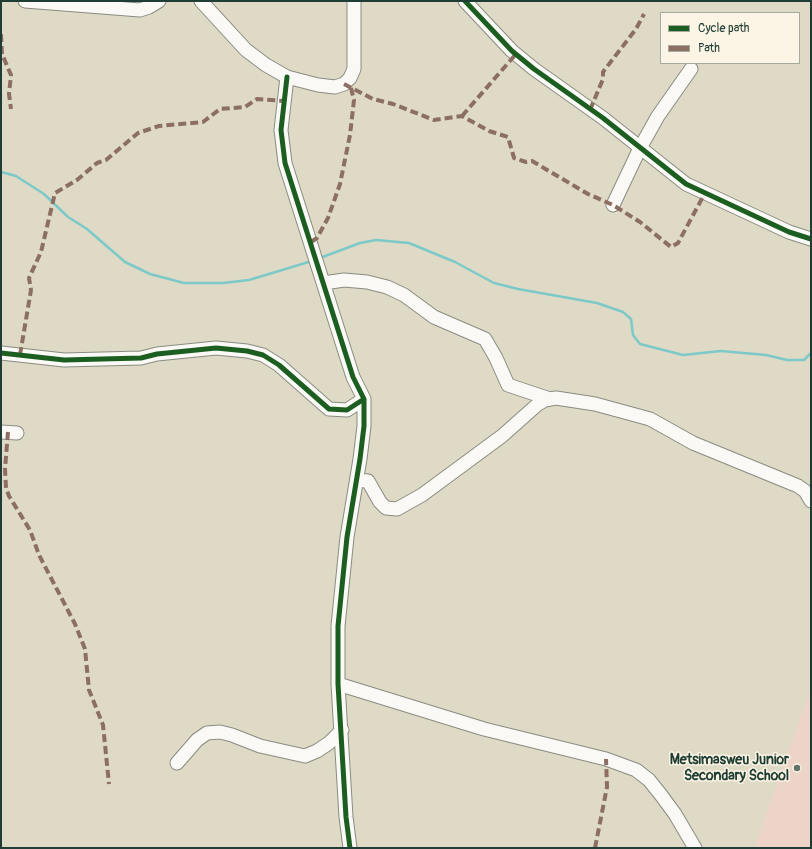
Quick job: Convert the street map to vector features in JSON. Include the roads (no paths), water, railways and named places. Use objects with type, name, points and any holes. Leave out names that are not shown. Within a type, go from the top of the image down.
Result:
[{"type":"street","points":[[25,1],[140,10],[149,8],[159,1]]},
{"type":"street","points":[[201,1],[246,50],[266,66],[288,77],[318,85],[335,87],[344,84],[350,78],[354,69],[354,1]]},
{"type":"street","points":[[465,1],[512,51],[686,184],[789,232],[811,239]]},
{"type":"street","points":[[613,205],[640,148],[658,116],[691,69]]},
{"type":"street","points":[[288,77],[281,130],[285,163],[354,377],[364,399],[364,426],[358,480],[347,537],[339,619],[338,684],[342,730],[346,817],[350,848]]},
{"type":"street","points":[[322,279],[367,282],[387,287],[404,296],[434,317],[485,339],[508,385],[550,399]]},
{"type":"street","points":[[1,353],[64,360],[141,358],[157,354],[216,348],[247,351],[264,356],[280,365],[330,409],[347,410],[364,399]]},
{"type":"street","points":[[358,480],[368,481],[380,502],[386,508],[397,509],[422,495],[502,436],[538,404],[556,398],[595,404],[650,419],[693,443],[798,486],[805,491],[811,501]]},
{"type":"street","points":[[1,432],[18,433]]},
{"type":"street","points":[[338,684],[484,729],[606,759],[636,770],[649,780],[668,804],[695,848]]},
{"type":"street","points":[[178,763],[197,740],[207,734],[220,732],[260,746],[305,756],[317,751],[329,743],[342,730]]},
{"type":"waterway","points":[[1,172],[16,176],[44,194],[68,217],[87,229],[125,262],[150,274],[184,283],[223,283],[249,280],[312,261]]},
{"type":"waterway","points":[[320,258],[360,243],[376,240],[409,243],[455,262],[494,283],[518,289],[597,303],[623,312],[631,319],[633,335],[640,344],[683,355],[721,351],[766,355],[787,360],[804,360],[811,353]]},
{"type":"place","name":"Metsimasweu Junior Secondary School","points":[[797,768]]}]
